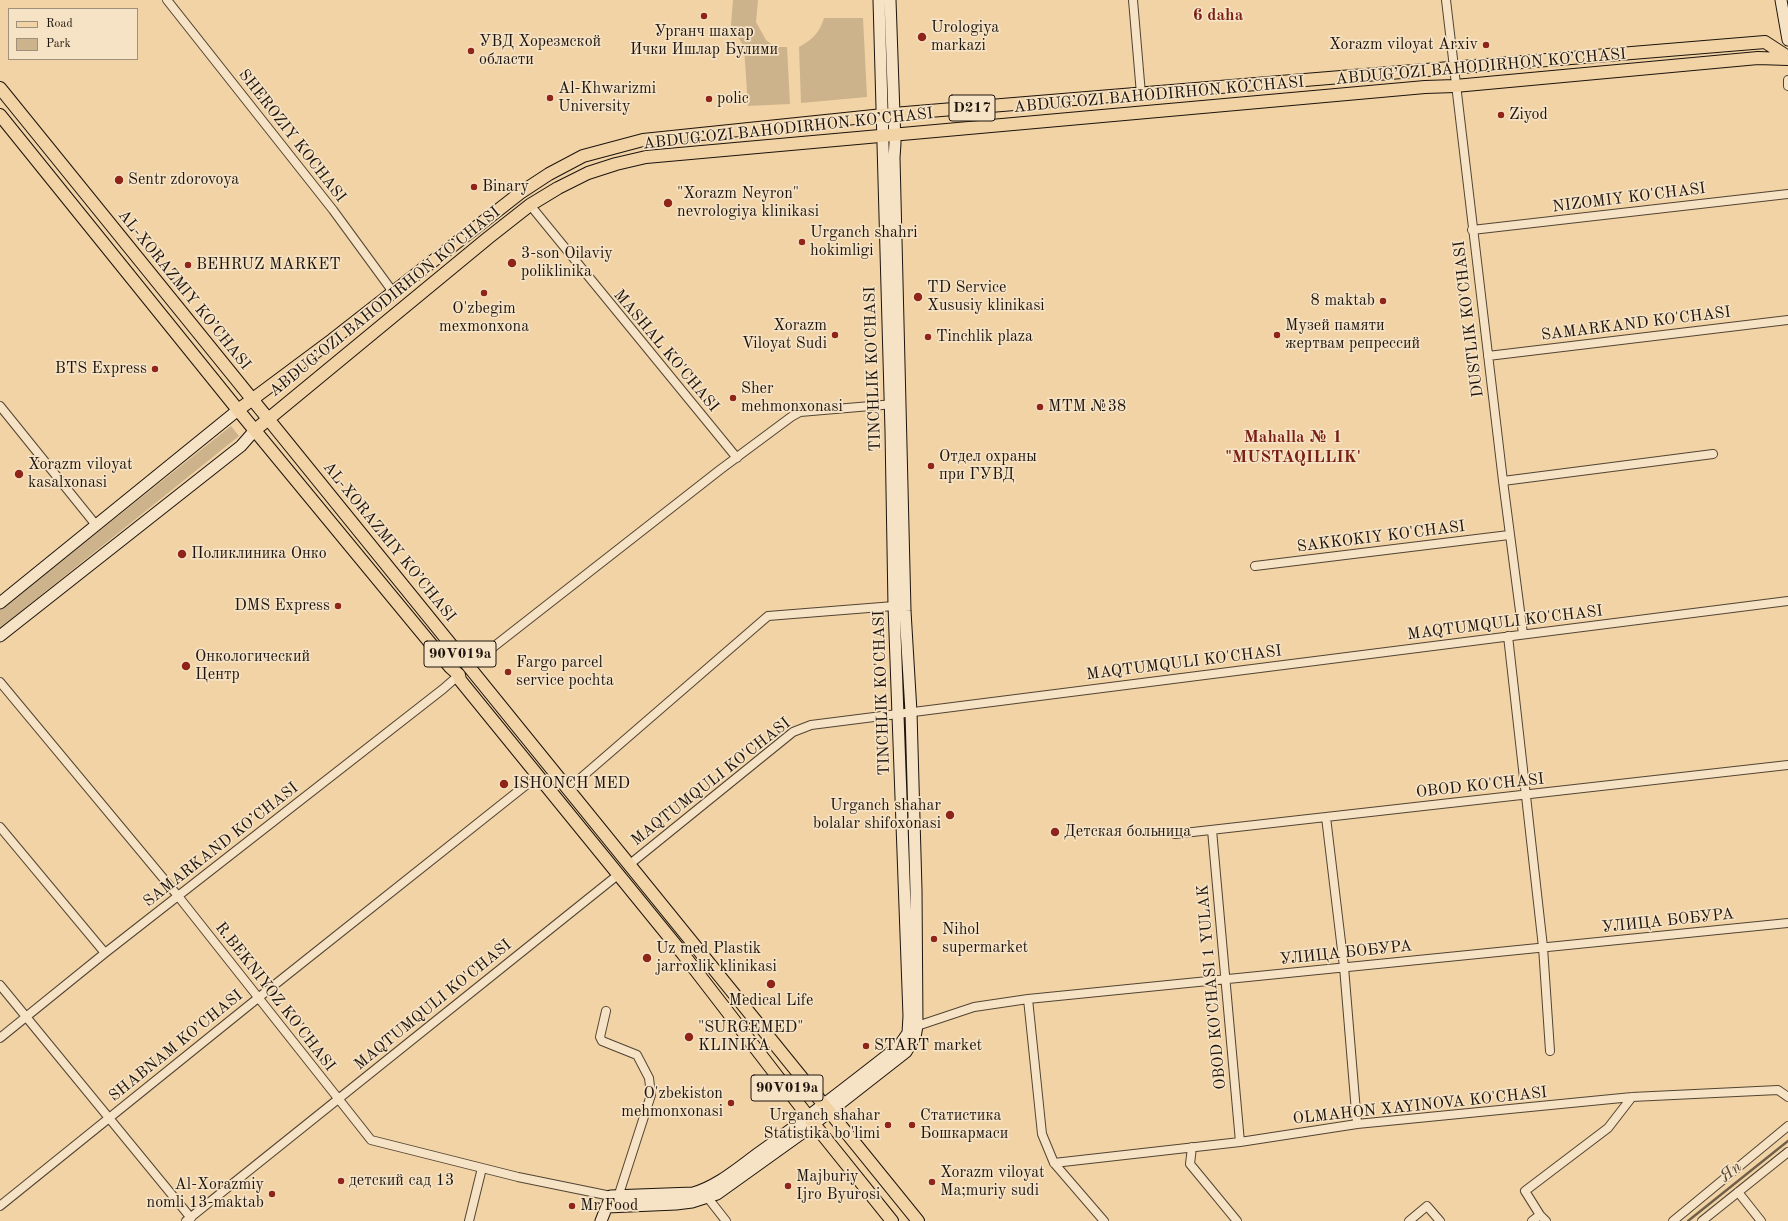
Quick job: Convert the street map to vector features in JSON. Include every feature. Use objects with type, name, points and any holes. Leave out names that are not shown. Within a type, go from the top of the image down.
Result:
[{"type":"main road","name":"TINCHLIK KO'CHASI","points":[[879,0],[888,115]]},
{"type":"main road","name":"TINCHLIK KO'CHASI","points":[[890,0],[888,134],[896,404],[911,712],[916,890],[913,1026]]},
{"type":"main road","points":[[1782,0],[1788,40]]},
{"type":"main road","name":"ABDUG’OZI BAHODIRHON KO’CHASI","points":[[0,603],[238,410],[520,193],[549,174],[583,156],[643,140],[888,115],[1765,42],[1788,58]]},
{"type":"main road","name":"ABDUG’OZI BAHODIRHON KO’CHASI","points":[[0,636],[241,446],[255,430],[268,419],[488,238],[530,205],[558,188],[588,173],[616,164],[646,157],[888,134],[1060,121],[1758,58],[1788,58]]},
{"type":"main road","name":"AL-XORAZMIY KO’CHASI","points":[[0,88],[828,1108],[918,1221]]},
{"type":"main road","name":"AL-XORAZMIY KO’CHASI","points":[[0,114],[238,410],[450,667],[459,675],[460,680],[683,954],[892,1221]]},
{"type":"main road","points":[[479,225],[488,238]]},
{"type":"main road","name":"TINCHLIK KO'CHASI","points":[[610,1207],[676,1204],[708,1198],[727,1188],[812,1120],[906,1052],[915,1038],[913,1026],[894,606],[896,404]]},
{"type":"main road","name":"TINCHLIK KO'CHASI","points":[[614,1196],[682,1194],[702,1190],[718,1182],[812,1120]]},
{"type":"main road","points":[[601,1221],[610,1207],[614,1196]]},
{"type":"main road","points":[[609,1221],[610,1207]]},
{"type":"street","name":"SHEROZIY KOCHASI","points":[[167,0],[320,194],[393,292]]},
{"type":"street","points":[[1133,0],[1140,94]]},
{"type":"street","name":"DUSTLIK KO'CHASI","points":[[1446,0],[1509,535],[1523,634]]},
{"type":"street","points":[[1788,80],[1788,86]]},
{"type":"street","name":"NIZOMIY KO'CHASI","points":[[1472,230],[1788,194]]},
{"type":"street","name":"MASHAL KO'CHASI","points":[[530,205],[736,458]]},
{"type":"street","name":"SAMARKAND KO'CHASI","points":[[1488,356],[1788,320]]},
{"type":"street","points":[[469,666],[736,458],[791,417],[800,412],[896,404]]},
{"type":"street","points":[[0,406],[96,525]]},
{"type":"street","points":[[1503,481],[1714,454]]},
{"type":"street","name":"SAKKOKIY KO'CHASI","points":[[1255,566],[1509,535]]},
{"type":"street","name":"MAQTUMQULI KO'CHASI","points":[[630,864],[798,729],[812,725],[1788,601]]},
{"type":"street","points":[[568,789],[768,616],[894,606]]},
{"type":"street","points":[[1508,636],[1543,947],[1550,1052]]},
{"type":"street","name":"SAMARKAND KO’CHASI","points":[[0,1038],[105,953],[459,675]]},
{"type":"street","name":"R.BEKNIYOZ KO'CHASI","points":[[0,682],[178,896],[372,1140],[482,1168],[614,1196]]},
{"type":"street","name":"OBOD KO'CHASI","points":[[1175,834],[1788,765]]},
{"type":"street","name":"SHABNAM KO’CHASI","points":[[0,1206],[526,785],[541,781]]},
{"type":"street","points":[[1326,817],[1344,967],[1358,1124]]},
{"type":"street","points":[[0,827],[105,953]]},
{"type":"street","name":"OBOD KO'CHASI 1 YULAK","points":[[1212,830],[1224,979],[1240,1142]]},
{"type":"street","name":"MAQTUMQULI KO'CHASI","points":[[189,1219],[619,874]]},
{"type":"street","name":"УЛИЦА БОБУРА","points":[[913,1026],[974,1007],[1028,999],[1788,923]]},
{"type":"street","points":[[0,985],[109,1118],[189,1219]]},
{"type":"street","points":[[1028,999],[1042,1134],[1054,1163],[1104,1221]]},
{"type":"street","points":[[606,1011],[600,1037],[602,1041],[637,1055],[649,1078],[651,1095],[614,1196]]},
{"type":"street","name":"OLMAHON XAYINOVA KO'CHASI","points":[[1054,1163],[1192,1146],[1240,1142],[1358,1124],[1632,1097],[1778,1090],[1788,1097]]},
{"type":"street","points":[[1546,1221],[1540,1215],[1525,1191],[1608,1128],[1632,1097]]},
{"type":"street","points":[[1673,1221],[1788,1126]]},
{"type":"street","points":[[1192,1146],[1190,1164],[1237,1221]]},
{"type":"street","points":[[1702,1221],[1788,1152]]},
{"type":"street","points":[[469,1221],[482,1168]]},
{"type":"street","points":[[1738,1192],[1761,1221]]},
{"type":"street","points":[[708,1198],[726,1221]]},
{"type":"street","points":[[1409,1221],[1427,1206],[1440,1221]]},
{"type":"street","points":[[1532,1221],[1540,1215]]},
{"type":"green space","points":[[733,0],[758,0],[756,22],[766,40],[775,47],[787,47],[790,104],[748,106],[744,47],[731,25]]},
{"type":"green space","points":[[824,18],[863,18],[867,97],[801,103],[799,47],[815,35]]},
{"type":"green space","points":[[231,426],[239,436],[0,628],[0,610]]},
{"type":"waterway","name":"Яп","points":[[1688,1221],[1788,1141]]},
{"type":"place","name":"Урганч шахар Ички Ишлар Булими","points":[[704,16]]},
{"type":"place","name":"Urologiya markazi","points":[[922,37]]},
{"type":"place","name":"Xorazm viloyat Arxiv","points":[[1486,45]]},
{"type":"place","name":"УВД Хорезмской области","points":[[471,51]]},
{"type":"place","name":"Al-Khwarizmi University","points":[[550,98]]},
{"type":"place","name":"polic","points":[[709,99]]},
{"type":"place","name":"Ziyod","points":[[1501,115]]},
{"type":"place","name":"Sentr zdorovoya","points":[[119,180]]},
{"type":"place","name":"Binary","points":[[474,187]]},
{"type":"place","name":"\"Xorazm Neyron\" nevrologiya klinikasi","points":[[668,203]]},
{"type":"place","name":"Urganch shahri hokimligi","points":[[802,242]]},
{"type":"place","name":"3-son Oilaviy poliklinika","points":[[512,263]]},
{"type":"place","name":"BEHRUZ MARKET","points":[[188,265]]},
{"type":"place","name":"O'zbegim mexmonxona","points":[[484,293]]},
{"type":"place","name":"TD Service Xususiy klinikasi","points":[[918,297]]},
{"type":"place","name":"8 maktab","points":[[1383,301]]},
{"type":"place","name":"Xorazm Viloyat Sudi","points":[[835,335]]},
{"type":"place","name":"Музей памяти жертвам репрессий","points":[[1277,335]]},
{"type":"place","name":"Tinchlik plaza","points":[[928,337]]},
{"type":"place","name":"BTS Express","points":[[155,369]]},
{"type":"place","name":"Sher mehmonxonasi","points":[[733,398]]},
{"type":"place","name":"МТМ №38","points":[[1040,407]]},
{"type":"place","name":"Отдел охраны при ГУВД","points":[[931,466]]},
{"type":"place","name":"Xorazm viloyat kasalxonasi","points":[[19,474]]},
{"type":"place","name":"Поликлиника Онко","points":[[182,554]]},
{"type":"place","name":"DMS Express","points":[[338,606]]},
{"type":"place","name":"Онкологический Центр","points":[[186,666]]},
{"type":"place","name":"Fargo parcel service pochta","points":[[508,672]]},
{"type":"place","name":"ISHONCH MED","points":[[504,784]]},
{"type":"place","name":"Urganch shahar bolalar shifoxonasi","points":[[950,815]]},
{"type":"place","name":"Детская больница","points":[[1055,832]]},
{"type":"place","name":"Nihol supermarket","points":[[934,939]]},
{"type":"place","name":"Uz med Plastik jarroxlik klinikasi","points":[[647,958]]},
{"type":"place","name":"Medical Life","points":[[771,984]]},
{"type":"place","name":"\"SURGEMED\" KLINIKA","points":[[689,1037]]},
{"type":"place","name":"START market","points":[[866,1046]]},
{"type":"place","name":"O'zbekiston mehmonxonasi","points":[[731,1103]]},
{"type":"place","name":"Urganch shahar Statistika bo'limi","points":[[888,1125]]},
{"type":"place","name":"Статистика Бошкармаси","points":[[912,1125]]},
{"type":"place","name":"детский сад 13","points":[[341,1181]]},
{"type":"place","name":"Xorazm viloyat Ma;muriy sudi","points":[[932,1182]]},
{"type":"place","name":"Majburiy Ijro Byurosi","points":[[788,1186]]},
{"type":"place","name":"Аl-Xоrаzmiy nоmli 13-mаktаb","points":[[272,1194]]},
{"type":"place","name":"Mr Food","points":[[572,1206]]},
{"type":"district","name":"6 daha","points":[[1218,16]]},
{"type":"district","name":"Mahalla № 1 \"MUSTAQILLIK'","points":[[1293,448]]}]
